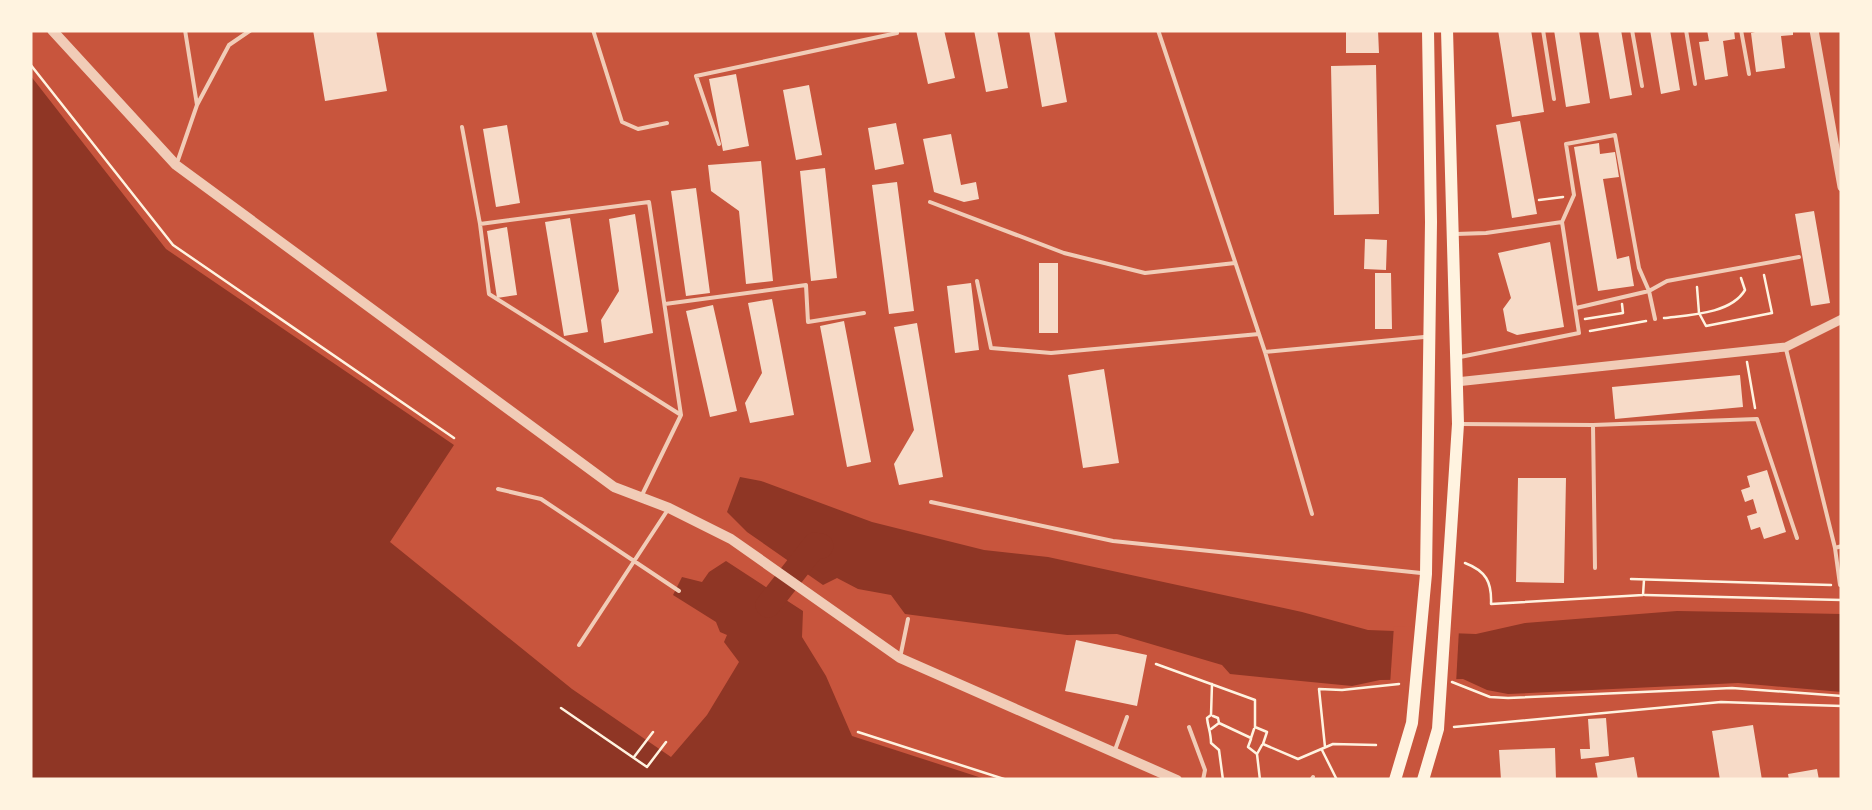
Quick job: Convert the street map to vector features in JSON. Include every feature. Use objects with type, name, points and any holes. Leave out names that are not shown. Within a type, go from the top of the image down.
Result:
[{"type":"main road","points":[[1395,780],[1412,722],[1426,574],[1431,222],[1428,30]]},
{"type":"main road","points":[[1423,780],[1446,684],[1458,424],[1447,30]]},
{"type":"street","points":[[52,30],[176,165],[614,487],[668,508],[745,548],[900,658],[1177,780]]},
{"type":"street","points":[[1814,30],[1842,187]]},
{"type":"street","points":[[1456,382],[1786,347],[1842,319]]},
{"type":"lane","points":[[185,30],[197,105]]},
{"type":"lane","points":[[176,165],[197,105],[230,45],[251,30]]},
{"type":"lane","points":[[593,30],[622,122],[638,129],[667,122]]},
{"type":"lane","points":[[719,144],[696,76],[896,30]]},
{"type":"lane","points":[[1158,30],[1265,352],[1312,514]]},
{"type":"lane","points":[[1543,30],[1554,99]]},
{"type":"lane","points":[[1632,30],[1642,86]]},
{"type":"lane","points":[[1686,30],[1694,84]]},
{"type":"lane","points":[[1741,30],[1749,74]]},
{"type":"lane","points":[[462,127],[490,294],[682,415]]},
{"type":"lane","points":[[1455,358],[1578,333],[1562,222],[1574,195],[1566,144],[1615,134],[1639,268],[1649,291],[1654,319]]},
{"type":"lane","points":[[480,224],[649,202],[682,415],[641,497]]},
{"type":"lane","points":[[930,202],[1064,253],[1145,273],[1235,263]]},
{"type":"lane","points":[[1452,234],[1562,222]]},
{"type":"lane","points":[[1576,308],[1649,291],[1667,281],[1798,257]]},
{"type":"lane","points":[[977,281],[991,348],[1051,353],[1259,334]]},
{"type":"lane","points":[[664,304],[806,286],[808,322],[864,313]]},
{"type":"lane","points":[[1265,352],[1428,336]]},
{"type":"lane","points":[[1786,347],[1835,548],[1840,586]]},
{"type":"lane","points":[[1458,424],[1757,420],[1797,538]]},
{"type":"lane","points":[[1592,425],[1595,568]]},
{"type":"lane","points":[[498,489],[542,499],[679,591]]},
{"type":"lane","points":[[931,502],[1113,541],[1426,574]]},
{"type":"lane","points":[[579,644],[668,508]]},
{"type":"lane","points":[[1835,548],[1842,546]]},
{"type":"lane","points":[[900,658],[908,620]]},
{"type":"lane","points":[[1114,754],[1127,717]]},
{"type":"lane","points":[[1189,727],[1206,770],[1202,780]]},
{"type":"path","points":[[30,64],[173,244],[454,438]]},
{"type":"path","points":[[1539,200],[1574,195]]},
{"type":"path","points":[[1695,276],[1699,313],[1706,326],[1772,313],[1762,264]]},
{"type":"path","points":[[1578,333],[1699,313],[1741,298],[1745,290],[1738,268]]},
{"type":"path","points":[[1578,320],[1623,313],[1621,300]]},
{"type":"path","points":[[1746,353],[1757,420]]},
{"type":"path","points":[[1451,564],[1481,570],[1492,587],[1491,604],[1644,595],[1842,600]]},
{"type":"path","points":[[1631,579],[1840,586]]},
{"type":"path","points":[[1644,580],[1644,595]]},
{"type":"path","points":[[1156,664],[1255,700],[1255,728],[1248,747],[1257,754]]},
{"type":"path","points":[[1212,684],[1211,715],[1207,718],[1211,743],[1219,750],[1223,780]]},
{"type":"path","points":[[1337,780],[1323,748],[1320,689],[1399,684]]},
{"type":"path","points":[[1446,684],[1508,698],[1732,688],[1842,696]]},
{"type":"path","points":[[1438,728],[1721,702],[1842,706]]},
{"type":"path","points":[[560,708],[646,767],[666,742]]},
{"type":"path","points":[[1211,715],[1220,724],[1251,738]]},
{"type":"path","points":[[1211,729],[1220,724]]},
{"type":"path","points":[[1255,728],[1267,732],[1257,754],[1260,780]]},
{"type":"path","points":[[633,758],[653,732]]},
{"type":"path","points":[[858,732],[1007,780]]},
{"type":"path","points":[[1263,744],[1298,759],[1333,744],[1376,745]]},
{"type":"shaded area","points":[[30,75],[166,249],[454,445],[390,542],[572,689],[671,757],[707,715],[739,662],[724,642],[727,635],[720,632],[716,622],[673,595],[682,577],[702,582],[726,561],[803,611],[802,637],[826,676],[852,736],[988,780],[30,780]]},
{"type":"shaded area","points":[[740,477],[872,522],[984,550],[1048,557],[1368,630],[1476,634],[1525,623],[1677,611],[1842,614],[1842,692],[1738,683],[1508,694],[1463,679],[1380,680],[1352,686],[1230,674],[1222,665],[1117,634],[1067,635],[905,614],[891,595],[858,589],[837,578],[823,585],[747,532],[727,512]]},
{"type":"pier","points":[[1394,626],[1459,629],[1456,684],[1390,685]]},
{"type":"building","points":[[313,30],[376,30],[387,91],[325,101]]},
{"type":"building","points":[[916,30],[944,30],[955,78],[928,84]]},
{"type":"building","points":[[974,30],[997,30],[1008,88],[986,92]]},
{"type":"building","points":[[1029,30],[1054,30],[1067,102],[1042,107]]},
{"type":"building","points":[[1346,30],[1378,30],[1379,53],[1346,53]]},
{"type":"building","points":[[1498,30],[1531,30],[1544,112],[1512,117]]},
{"type":"building","points":[[1554,30],[1579,30],[1590,103],[1566,107]]},
{"type":"building","points":[[1598,30],[1621,30],[1632,95],[1610,99]]},
{"type":"building","points":[[1650,30],[1670,30],[1680,90],[1661,94]]},
{"type":"building","points":[[1707,30],[1734,30],[1735,39],[1723,41],[1728,76],[1705,80],[1699,42],[1709,41]]},
{"type":"building","points":[[1793,30],[1793,35],[1781,36],[1785,68],[1756,72],[1751,33]]},
{"type":"building","points":[[1376,65],[1379,214],[1334,215],[1331,66]]},
{"type":"building","points":[[736,74],[749,146],[723,151],[709,79]]},
{"type":"building","points":[[809,85],[822,155],[796,160],[783,90]]},
{"type":"building","points":[[1520,121],[1537,214],[1512,218],[1496,125]]},
{"type":"building","points":[[896,123],[904,164],[875,170],[868,128]]},
{"type":"building","points":[[507,125],[520,203],[496,207],[483,129]]},
{"type":"building","points":[[951,134],[961,185],[976,182],[979,199],[964,202],[934,192],[923,139]]},
{"type":"building","points":[[1599,143],[1600,154],[1615,152],[1619,177],[1603,179],[1617,259],[1629,256],[1634,286],[1598,291],[1574,147]]},
{"type":"building","points":[[761,161],[773,281],[746,284],[739,211],[711,191],[708,165]]},
{"type":"building","points":[[825,168],[837,278],[811,281],[800,171]]},
{"type":"building","points":[[897,182],[914,311],[889,314],[872,185]]},
{"type":"building","points":[[696,188],[710,293],[686,296],[671,191]]},
{"type":"building","points":[[1814,211],[1830,303],[1811,306],[1795,214]]},
{"type":"building","points":[[635,214],[653,333],[604,343],[601,320],[619,291],[609,219]]},
{"type":"building","points":[[570,218],[588,332],[564,336],[545,222]]},
{"type":"building","points":[[507,227],[517,295],[497,298],[487,231]]},
{"type":"building","points":[[1365,239],[1387,240],[1386,270],[1364,269]]},
{"type":"building","points":[[1550,242],[1564,327],[1517,335],[1507,331],[1503,309],[1511,298],[1498,253]]},
{"type":"building","points":[[1039,263],[1058,263],[1058,333],[1039,333]]},
{"type":"building","points":[[1375,273],[1391,273],[1392,329],[1375,329]]},
{"type":"building","points":[[971,283],[979,350],[955,353],[947,286]]},
{"type":"building","points":[[772,299],[794,415],[750,423],[745,403],[762,373],[748,303]]},
{"type":"building","points":[[713,305],[737,411],[710,417],[686,311]]},
{"type":"building","points":[[844,321],[871,462],[847,467],[820,326]]},
{"type":"building","points":[[917,323],[943,477],[899,485],[894,464],[914,430],[894,327]]},
{"type":"building","points":[[1104,369],[1119,463],[1083,468],[1068,375]]},
{"type":"building","points":[[1740,375],[1743,407],[1615,419],[1612,387]]},
{"type":"building","points":[[1767,470],[1786,532],[1764,539],[1760,527],[1751,530],[1747,516],[1757,513],[1753,499],[1745,502],[1741,490],[1750,487],[1747,476]]},
{"type":"building","points":[[1518,478],[1566,478],[1564,583],[1516,582]]},
{"type":"building","points":[[1076,640],[1147,655],[1137,706],[1065,691]]},
{"type":"building","points":[[1606,718],[1609,756],[1581,759],[1580,749],[1590,749],[1588,719]]},
{"type":"building","points":[[1753,725],[1762,780],[1720,780],[1712,731]]},
{"type":"building","points":[[1555,748],[1556,780],[1501,780],[1499,750]]},
{"type":"building","points":[[1634,757],[1638,780],[1598,780],[1595,763]]},
{"type":"building","points":[[1817,769],[1819,780],[1789,780],[1788,774]]},
{"type":"waterway","points":[[768,605],[815,545],[821,546]]}]
